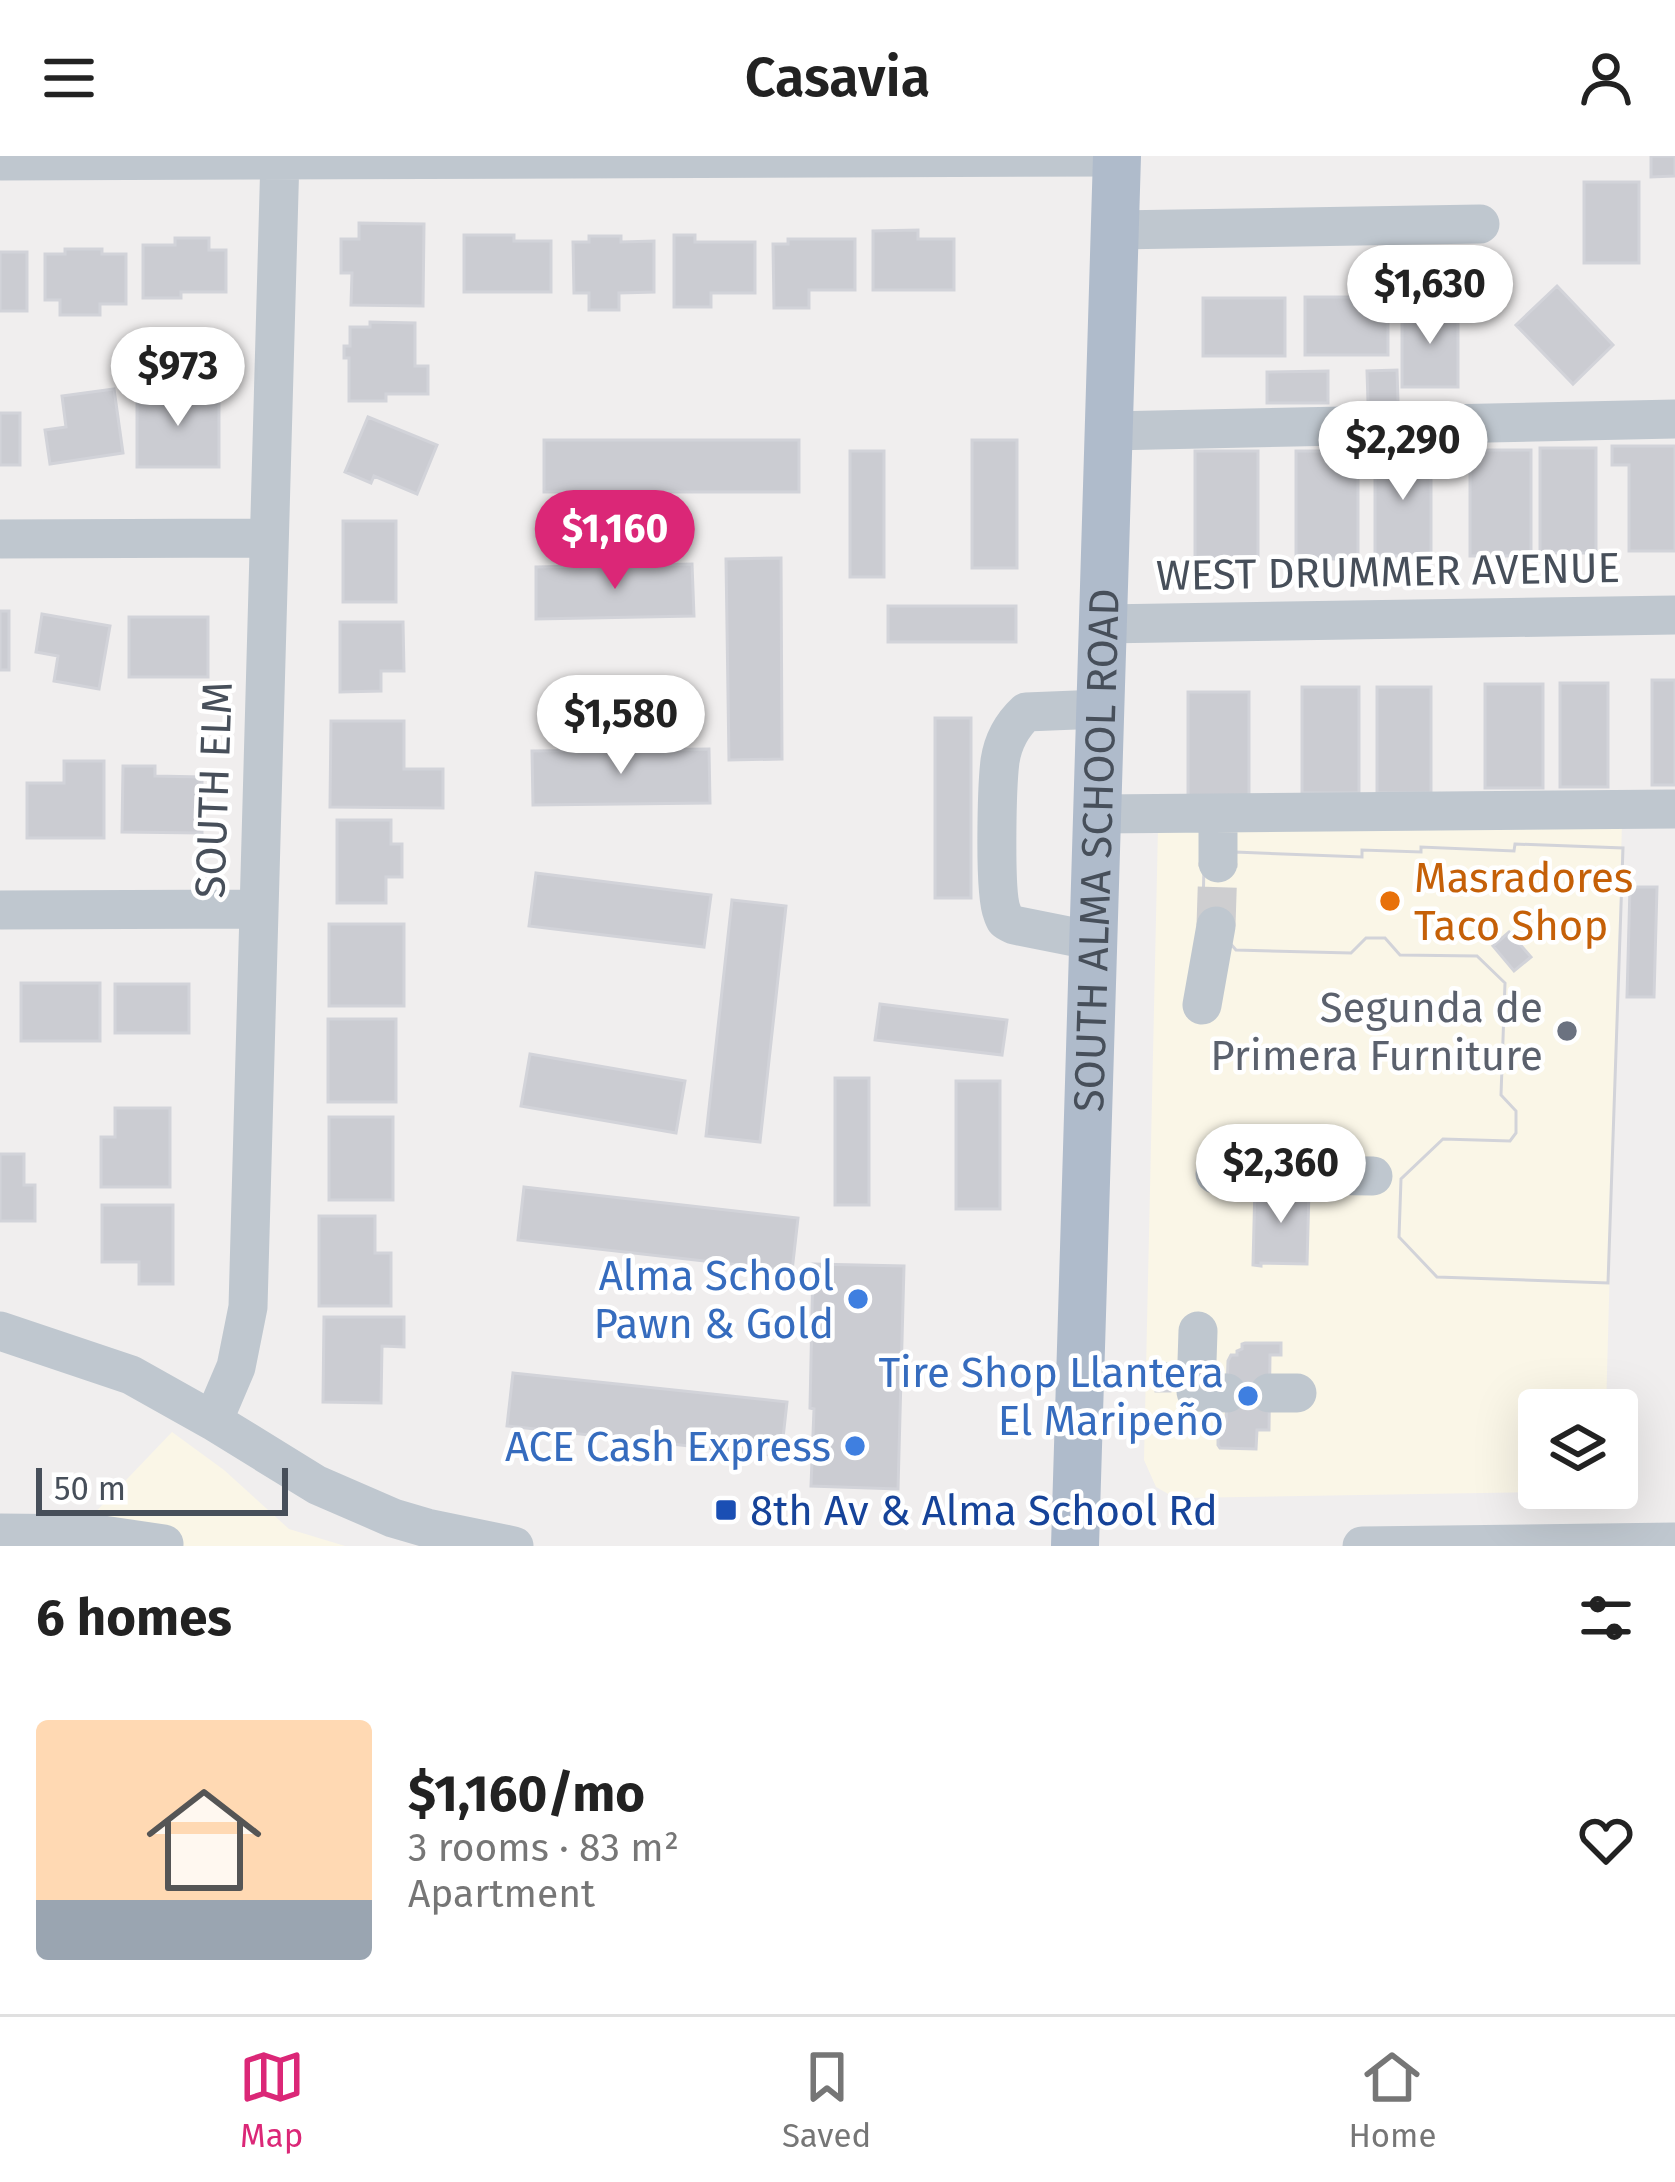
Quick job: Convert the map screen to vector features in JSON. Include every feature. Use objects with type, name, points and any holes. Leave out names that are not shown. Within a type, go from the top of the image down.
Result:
[{"type":"main road","name":"SOUTH ALMA SCHOOL ROAD","points":[[1076,1546],[1117,156]]},
{"type":"street","points":[[0,161],[1117,156]]},
{"type":"street","name":"SOUTH ELM","points":[[213,1421],[236,1367],[248,1307],[280,159]]},
{"type":"street","points":[[1114,230],[1480,224]]},
{"type":"street","points":[[1109,430],[1675,418]]},
{"type":"street","points":[[0,539],[268,538]]},
{"type":"street","name":"WEST DRUMMER AVENUE","points":[[1103,624],[1675,615]]},
{"type":"street","points":[[1094,941],[1005,920],[998,881],[1000,758],[1011,726],[1026,712],[1101,710]]},
{"type":"street","points":[[1098,814],[1675,808]]},
{"type":"street","points":[[1217,863],[1219,813]]},
{"type":"street","points":[[0,910],[258,909]]},
{"type":"street","points":[[1202,1005],[1216,926]]},
{"type":"street","points":[[1215,1174],[1373,1176]]},
{"type":"street","points":[[0,1331],[131,1376],[317,1485],[393,1518],[514,1546]]},
{"type":"street","points":[[1198,1331],[1196,1392],[1227,1393]]},
{"type":"street","points":[[0,1533],[96,1534],[164,1544]]},
{"type":"street","points":[[1362,1546],[1675,1542]]},
{"type":"shaded area","points":[[1622,822],[1607,1389],[1518,1389],[1518,1492],[1182,1498],[1156,1487],[1144,1460],[1158,828]]},
{"type":"shaded area","points":[[172,1432],[224,1470],[289,1529],[345,1546],[63,1546]]},
{"type":"building","points":[[1651,156],[1675,156],[1675,176],[1651,177]]},
{"type":"building","points":[[1584,182],[1639,182],[1639,263],[1584,263]]},
{"type":"building","points":[[359,223],[424,224],[423,306],[351,305],[352,273],[341,273],[341,239],[359,239]]},
{"type":"building","points":[[918,230],[918,239],[954,239],[954,290],[873,290],[873,231]]},
{"type":"building","points":[[464,235],[551,241],[551,292],[464,292]]},
{"type":"building","points":[[674,235],[695,235],[695,242],[755,242],[755,293],[711,293],[711,307],[674,307]]},
{"type":"building","points":[[589,236],[654,241],[654,292],[619,293],[619,310],[589,310],[589,293],[574,293],[573,242],[589,242]]},
{"type":"building","points":[[175,238],[209,238],[209,250],[226,250],[226,292],[143,298],[143,245],[175,245]]},
{"type":"building","points":[[788,239],[855,239],[855,290],[809,290],[809,308],[774,308],[773,244],[788,244]]},
{"type":"building","points":[[65,249],[126,254],[126,304],[100,304],[100,315],[60,315],[60,300],[45,300],[45,254],[65,254]]},
{"type":"building","points":[[0,252],[27,252],[27,311],[0,311]]},
{"type":"building","points":[[1557,286],[1613,345],[1573,384],[1516,325]]},
{"type":"building","points":[[1305,297],[1388,297],[1388,355],[1305,355]]},
{"type":"building","points":[[1203,298],[1285,298],[1285,356],[1203,356]]},
{"type":"building","points":[[1402,307],[1458,307],[1458,387],[1402,387]]},
{"type":"building","points":[[370,322],[415,323],[415,366],[428,366],[428,394],[386,394],[386,401],[349,401],[349,358],[344,358],[344,346],[350,346],[350,327],[370,327]]},
{"type":"building","points":[[1397,370],[1398,402],[1368,402],[1367,371]]},
{"type":"building","points":[[1328,371],[1328,403],[1267,403],[1267,372]]},
{"type":"building","points":[[114,389],[123,453],[50,464],[45,430],[66,427],[62,396]]},
{"type":"building","points":[[137,390],[219,390],[219,467],[137,467]]},
{"type":"building","points":[[0,413],[20,413],[20,465],[0,465]]},
{"type":"building","points":[[368,417],[437,445],[417,494],[374,476],[371,483],[345,472]]},
{"type":"building","points":[[544,440],[799,440],[799,492],[544,492]]},
{"type":"building","points":[[972,440],[1017,440],[1017,568],[972,568]]},
{"type":"building","points":[[1612,446],[1675,446],[1675,551],[1629,551],[1629,465],[1612,465]]},
{"type":"building","points":[[1540,448],[1596,448],[1596,553],[1540,553]]},
{"type":"building","points":[[1375,450],[1431,450],[1431,556],[1375,556]]},
{"type":"building","points":[[1470,450],[1531,450],[1531,556],[1470,556]]},
{"type":"building","points":[[850,451],[884,451],[884,577],[850,577]]},
{"type":"building","points":[[1195,451],[1258,451],[1258,559],[1195,559]]},
{"type":"building","points":[[1296,451],[1358,451],[1358,559],[1296,559]]},
{"type":"building","points":[[343,521],[396,521],[396,602],[343,602]]},
{"type":"building","points":[[781,558],[782,759],[729,760],[726,559]]},
{"type":"building","points":[[692,564],[694,616],[536,619],[536,567]]},
{"type":"building","points":[[888,606],[1016,606],[1016,642],[888,642]]},
{"type":"building","points":[[0,611],[9,611],[9,670],[0,670]]},
{"type":"building","points":[[42,614],[110,626],[99,689],[54,681],[58,656],[36,652]]},
{"type":"building","points":[[129,617],[208,617],[208,677],[129,677]]},
{"type":"building","points":[[340,622],[403,622],[404,671],[381,671],[381,691],[340,692]]},
{"type":"building","points":[[1652,680],[1675,680],[1675,785],[1652,785]]},
{"type":"building","points":[[1560,683],[1608,683],[1608,787],[1560,787]]},
{"type":"building","points":[[1485,684],[1543,684],[1543,788],[1485,788]]},
{"type":"building","points":[[1302,687],[1359,687],[1359,793],[1302,793]]},
{"type":"building","points":[[1377,687],[1431,687],[1431,793],[1377,793]]},
{"type":"building","points":[[1188,692],[1249,692],[1249,797],[1188,797]]},
{"type":"building","points":[[935,718],[971,718],[971,898],[935,898]]},
{"type":"building","points":[[331,721],[404,721],[404,769],[443,769],[443,808],[330,807]]},
{"type":"building","points":[[709,749],[710,803],[533,805],[532,751]]},
{"type":"building","points":[[64,761],[104,761],[104,838],[27,838],[27,783],[64,783]]},
{"type":"building","points":[[123,766],[155,766],[155,776],[202,777],[202,833],[122,832]]},
{"type":"building","points":[[337,820],[391,820],[391,844],[402,844],[402,877],[386,877],[386,903],[337,903]]},
{"type":"building","points":[[1515,844],[1623,848],[1608,1283],[1437,1277],[1399,1237],[1401,1179],[1443,1139],[1510,1141],[1516,1133],[1516,1111],[1501,1095],[1505,983],[1477,956],[1400,955],[1385,938],[1366,938],[1351,953],[1236,950],[1203,912],[1204,863],[1235,852],[1362,857],[1362,850],[1421,852],[1421,847],[1514,851]],"holes":[[[1509,932],[1531,957],[1514,971],[1493,946]]]},
{"type":"building","points":[[1515,844],[1623,848],[1608,1283],[1437,1277],[1399,1237],[1401,1179],[1443,1139],[1510,1141],[1516,1133],[1516,1111],[1501,1095],[1505,983],[1477,956],[1400,955],[1385,938],[1366,938],[1351,953],[1236,950],[1203,912],[1204,863],[1235,852],[1362,857],[1362,850],[1514,851]]},
{"type":"building","points":[[536,873],[711,895],[704,947],[529,926]]},
{"type":"building","points":[[1630,887],[1657,887],[1654,997],[1627,997]]},
{"type":"building","points":[[732,900],[786,906],[760,1142],[706,1136]]},
{"type":"building","points":[[329,924],[404,924],[404,1006],[329,1006]]},
{"type":"building","points":[[21,983],[100,983],[100,1041],[21,1041]]},
{"type":"building","points":[[115,984],[189,984],[189,1033],[115,1033]]},
{"type":"building","points":[[880,1004],[1007,1020],[1002,1055],[875,1040]]},
{"type":"building","points":[[328,1019],[396,1019],[396,1102],[328,1102]]},
{"type":"building","points":[[530,1054],[685,1081],[676,1133],[521,1106]]},
{"type":"building","points":[[835,1078],[869,1078],[869,1205],[835,1205]]},
{"type":"building","points":[[956,1081],[1000,1081],[1000,1209],[956,1209]]},
{"type":"building","points":[[115,1108],[170,1108],[170,1187],[101,1187],[101,1137],[115,1137]]},
{"type":"building","points":[[329,1117],[393,1117],[393,1200],[329,1200]]},
{"type":"building","points":[[0,1154],[24,1154],[24,1185],[35,1185],[35,1221],[0,1221]]},
{"type":"building","points":[[1255,1185],[1309,1190],[1307,1264],[1253,1265]]},
{"type":"building","points":[[524,1187],[798,1218],[792,1271],[518,1240]]},
{"type":"building","points":[[102,1205],[173,1205],[173,1284],[139,1284],[139,1262],[102,1262]]},
{"type":"building","points":[[319,1216],[375,1216],[375,1253],[391,1253],[391,1306],[319,1306]]},
{"type":"building","points":[[813,1264],[904,1266],[898,1489],[811,1486]]},
{"type":"building","points":[[324,1317],[404,1317],[404,1347],[382,1346],[381,1403],[323,1402]]},
{"type":"building","name":"Tire Shop Llantera El Maripeño","points":[[1245,1343],[1281,1343],[1281,1355],[1270,1355],[1269,1430],[1257,1430],[1256,1449],[1220,1448],[1218,1428],[1226,1422],[1228,1361]]},
{"type":"building","points":[[1156,1363],[1170,1364],[1170,1391],[1156,1391]]},
{"type":"building","points":[[513,1373],[787,1402],[781,1456],[507,1426]]},
{"type":"tunnel","points":[[1216,926],[1218,863]]},
{"type":"place","name":"Masradores Taco Shop","points":[[1390,901]]},
{"type":"place","name":"Segunda de Primera Furniture","points":[[1567,1031]]},
{"type":"place","name":"Alma School Pawn & Gold","points":[[858,1299]]},
{"type":"place","name":"Tire Shop Llantera El Maripeño","points":[[1248,1396]]},
{"type":"place","name":"ACE Cash Express","points":[[855,1446]]},
{"type":"place","name":"8th Av & Alma School Rd","points":[[726,1510]]}]
